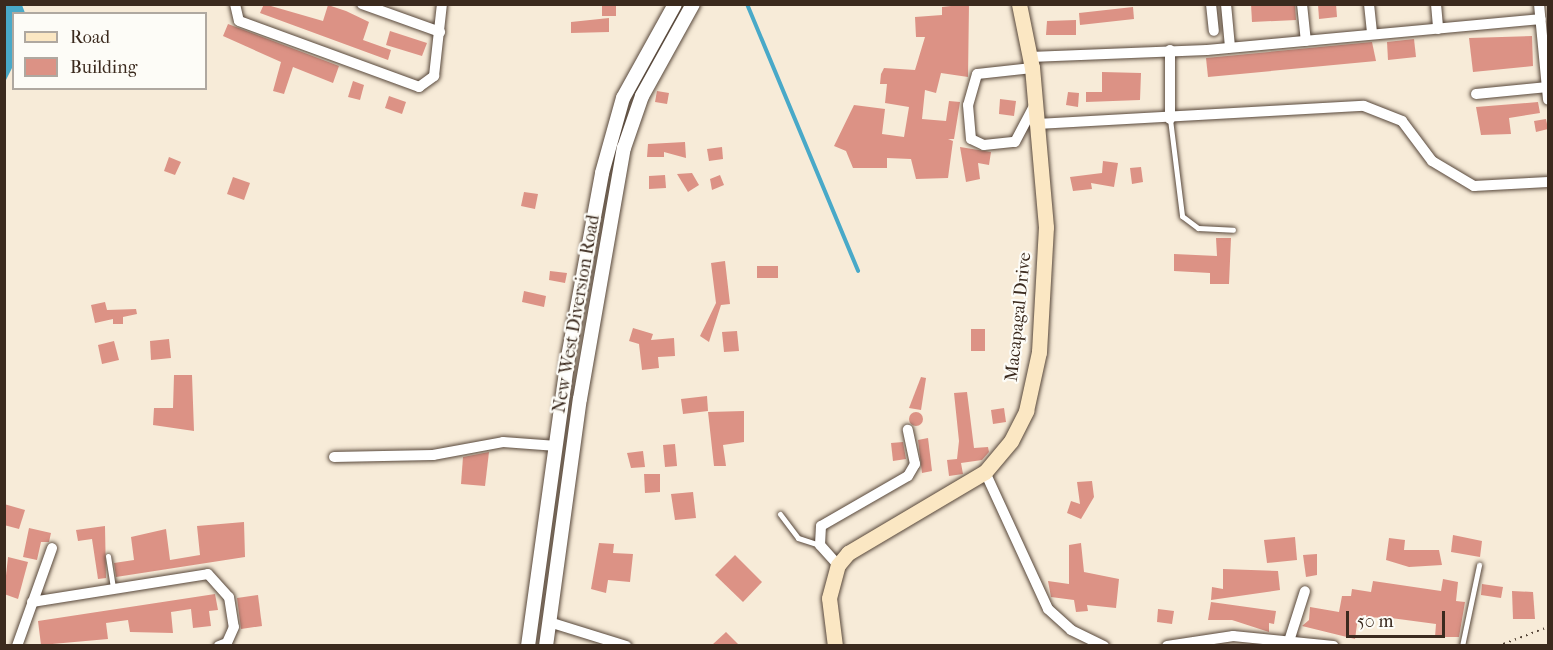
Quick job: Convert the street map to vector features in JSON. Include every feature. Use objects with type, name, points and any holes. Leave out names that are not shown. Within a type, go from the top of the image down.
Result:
[{"type":"main road","name":"Macapagal Drive","points":[[838,565],[848,553],[985,471],[1020,426],[1039,352],[1046,227],[1036,104],[1031,63],[1019,4]]},
{"type":"main road","points":[[835,645],[830,597],[838,565]]},
{"type":"street","points":[[235,4],[238,21],[419,87],[434,76],[442,4]]},
{"type":"street","points":[[362,4],[383,8],[440,32]]},
{"type":"street","name":"New West Diversion Road","points":[[528,645],[557,446],[602,173],[623,98],[675,4]]},
{"type":"street","name":"New West Diversion Road","points":[[546,645],[580,399],[624,148],[642,96],[693,4]]},
{"type":"street","points":[[1211,4],[1214,31]]},
{"type":"street","points":[[1226,4],[1230,47]]},
{"type":"street","points":[[1302,4],[1306,40]]},
{"type":"street","points":[[1369,4],[1372,34]]},
{"type":"street","points":[[1436,4],[1438,29]]},
{"type":"street","points":[[1539,4],[1548,100]]},
{"type":"street","points":[[1036,104],[1015,142],[984,145],[971,139],[968,105],[977,74],[1031,63],[1541,19]]},
{"type":"street","points":[[1170,50],[1170,119]]},
{"type":"street","points":[[1476,94],[1548,87]]},
{"type":"street","points":[[1037,124],[1170,119],[1364,106],[1402,121],[1432,161],[1474,186],[1548,182]]},
{"type":"street","points":[[838,565],[820,545],[820,526],[828,519],[873,500],[909,476],[915,464],[908,430]]},
{"type":"street","points":[[334,457],[433,455],[503,442],[557,446]]},
{"type":"street","points":[[985,471],[1048,609],[1071,630],[1104,645]]},
{"type":"street","points":[[17,645],[52,548]]},
{"type":"street","points":[[32,602],[207,574],[229,597],[234,627],[233,636],[219,645]]},
{"type":"street","points":[[1290,638],[1305,591]]},
{"type":"street","points":[[549,622],[626,645]]},
{"type":"street","points":[[1167,645],[1233,636],[1290,638],[1330,645]]},
{"type":"lane","points":[[1170,119],[1182,216],[1198,228],[1233,230]]},
{"type":"lane","points":[[780,514],[798,538],[820,545]]},
{"type":"lane","points":[[108,556],[113,588]]},
{"type":"lane","points":[[1462,645],[1479,565]]},
{"type":"path","points":[[1498,645],[1548,627]]},
{"type":"water","points":[[5,4],[22,5],[25,12],[12,12],[12,68],[5,82]]},
{"type":"building","points":[[264,4],[323,21],[328,5],[346,11],[369,22],[363,40],[391,50],[388,60],[260,13]]},
{"type":"building","points":[[602,4],[616,4],[616,16],[602,16]]},
{"type":"building","points":[[969,4],[968,77],[941,73],[936,93],[925,90],[922,119],[946,121],[949,101],[960,102],[954,139],[948,139],[953,141],[948,178],[916,179],[911,159],[887,158],[887,168],[853,168],[846,151],[834,146],[854,105],[885,109],[882,134],[904,137],[909,107],[885,103],[887,84],[880,84],[884,68],[915,70],[925,37],[916,37],[915,17],[942,15],[942,7]]},
{"type":"building","points":[[1251,4],[1295,5],[1296,20],[1252,22]]},
{"type":"building","points":[[1318,4],[1336,4],[1337,17],[1319,19]]},
{"type":"building","points":[[1133,7],[1134,19],[1080,25],[1079,13]]},
{"type":"building","points":[[609,18],[609,32],[571,33],[571,22]]},
{"type":"building","points":[[1076,20],[1076,35],[1046,35],[1047,21]]},
{"type":"building","points":[[228,24],[339,66],[333,83],[293,67],[284,94],[273,91],[281,62],[223,36]]},
{"type":"building","points":[[390,31],[427,43],[422,56],[386,45]]},
{"type":"building","points":[[1532,36],[1533,66],[1473,72],[1469,38]]},
{"type":"building","points":[[1414,39],[1416,57],[1388,60],[1387,42]]},
{"type":"building","points":[[1372,42],[1376,61],[1208,77],[1206,58]]},
{"type":"building","points":[[1102,72],[1141,73],[1140,100],[1086,102],[1086,92],[1102,92]]},
{"type":"building","points":[[353,81],[364,85],[360,100],[348,97]]},
{"type":"building","points":[[657,91],[669,93],[667,104],[655,102]]},
{"type":"building","points":[[1068,92],[1079,93],[1078,107],[1066,105]]},
{"type":"building","points":[[389,96],[406,102],[402,114],[385,108]]},
{"type":"building","points":[[1000,99],[1016,101],[1014,116],[999,114]]},
{"type":"building","points":[[1538,102],[1540,113],[1509,118],[1511,134],[1481,135],[1476,107]]},
{"type":"building","points":[[1546,119],[1548,129],[1536,132],[1534,121]]},
{"type":"building","points":[[685,142],[686,158],[664,152],[664,157],[647,157],[648,144]]},
{"type":"building","points":[[722,147],[723,159],[709,161],[707,149]]},
{"type":"building","points":[[960,147],[991,152],[989,165],[978,163],[980,179],[966,182]]},
{"type":"building","points":[[169,157],[181,162],[175,175],[164,171]]},
{"type":"building","points":[[1103,161],[1118,163],[1114,187],[1091,183],[1092,189],[1073,191],[1070,177],[1102,173]]},
{"type":"building","points":[[1141,167],[1143,182],[1132,184],[1130,168]]},
{"type":"building","points":[[692,173],[699,185],[688,192],[677,174]]},
{"type":"building","points":[[665,175],[666,188],[649,189],[649,176]]},
{"type":"building","points":[[720,175],[724,185],[712,190],[710,179]]},
{"type":"building","points":[[233,177],[250,183],[244,200],[227,194]]},
{"type":"building","points":[[524,192],[538,194],[535,209],[521,206]]},
{"type":"building","points":[[1216,238],[1231,238],[1229,284],[1210,284],[1210,273],[1174,271],[1174,254],[1217,256]]},
{"type":"building","points":[[725,261],[730,304],[721,305],[709,342],[700,336],[716,303],[711,263]]},
{"type":"building","points":[[757,266],[778,266],[778,278],[757,278]]},
{"type":"building","points":[[550,271],[567,273],[565,283],[549,280]]},
{"type":"building","points":[[524,291],[546,296],[544,307],[522,302]]},
{"type":"building","points":[[105,302],[107,310],[136,309],[137,314],[123,317],[123,324],[113,324],[113,319],[95,323],[91,305]]},
{"type":"building","points":[[633,328],[653,334],[651,340],[674,338],[675,356],[658,357],[659,368],[642,370],[639,344],[629,341]]},
{"type":"building","points":[[971,329],[985,329],[985,351],[971,351]]},
{"type":"building","points":[[737,331],[739,351],[724,352],[722,332]]},
{"type":"building","points":[[169,339],[171,358],[151,360],[150,341]]},
{"type":"building","points":[[114,341],[119,360],[102,364],[98,345]]},
{"type":"building","points":[[174,375],[192,375],[194,431],[153,425],[154,408],[173,408]]},
{"type":"building","points":[[921,377],[926,378],[921,410],[909,408]]},
{"type":"building","points":[[967,392],[974,448],[988,447],[989,452],[982,460],[961,463],[963,474],[949,476],[947,460],[957,459],[959,441],[954,393]]},
{"type":"building","points":[[707,396],[708,411],[683,414],[681,399]]},
{"type":"building","points":[[1004,408],[1006,422],[993,424],[991,410]]},
{"type":"building","points":[[744,411],[744,442],[723,445],[726,466],[714,466],[708,412]]},
{"type":"building","points":[[913,412],[919,412],[923,419],[919,426],[913,426],[909,422],[909,416]]},
{"type":"building","points":[[928,438],[932,471],[922,473],[918,440]]},
{"type":"building","points":[[903,442],[906,459],[893,461],[891,443]]},
{"type":"building","points":[[675,444],[677,466],[665,467],[663,445]]},
{"type":"building","points":[[643,451],[645,467],[631,468],[627,453]]},
{"type":"building","points":[[489,452],[485,486],[461,484],[463,457]]},
{"type":"building","points":[[644,474],[660,474],[660,492],[645,493]]},
{"type":"building","points":[[1092,481],[1094,497],[1081,519],[1067,513],[1071,501],[1080,504],[1077,482]]},
{"type":"building","points":[[693,492],[696,518],[675,520],[671,494]]},
{"type":"building","points":[[4,504],[25,510],[19,529],[4,525]]},
{"type":"building","points":[[244,522],[245,557],[116,577],[114,563],[134,560],[131,537],[166,529],[170,560],[200,555],[197,526]]},
{"type":"building","points":[[105,526],[106,578],[98,579],[92,539],[78,541],[76,530]]},
{"type":"building","points":[[29,528],[51,533],[49,542],[41,542],[37,560],[23,557]]},
{"type":"building","points":[[1453,535],[1482,541],[1480,557],[1451,552]]},
{"type":"building","points":[[1295,537],[1297,560],[1267,563],[1264,540]]},
{"type":"building","points":[[1389,538],[1405,540],[1404,550],[1439,550],[1442,565],[1409,567],[1386,560]]},
{"type":"building","points":[[599,543],[614,544],[613,553],[633,554],[630,582],[608,580],[606,593],[591,589]]},
{"type":"building","points":[[1081,543],[1084,572],[1119,579],[1116,608],[1087,605],[1088,611],[1076,612],[1074,600],[1051,597],[1048,581],[1069,584],[1069,545]]},
{"type":"building","points":[[1317,554],[1317,575],[1306,577],[1303,555]]},
{"type":"building","points":[[735,555],[762,582],[743,602],[715,575]]},
{"type":"building","points":[[8,557],[28,562],[18,599],[4,594]]},
{"type":"building","points":[[1223,569],[1278,571],[1280,590],[1211,600],[1212,587],[1223,589]]},
{"type":"building","points":[[1443,579],[1458,582],[1456,601],[1465,602],[1459,637],[1435,637],[1436,624],[1391,618],[1358,617],[1355,639],[1302,626],[1309,620],[1310,607],[1339,612],[1342,596],[1351,596],[1352,589],[1371,592],[1373,581],[1441,591]]},
{"type":"building","points":[[1482,584],[1503,587],[1501,598],[1481,595]]},
{"type":"building","points":[[1512,591],[1533,592],[1535,619],[1513,619]]},
{"type":"building","points":[[215,594],[218,610],[209,611],[211,626],[193,628],[191,609],[171,612],[173,633],[130,632],[128,620],[106,623],[108,639],[41,645],[38,621]]},
{"type":"building","points":[[258,595],[262,626],[241,629],[237,598]]},
{"type":"building","points":[[1211,602],[1276,611],[1274,624],[1269,623],[1269,632],[1232,620],[1208,620]]},
{"type":"building","points":[[1158,609],[1174,611],[1172,624],[1157,622]]},
{"type":"building","points":[[726,632],[739,645],[712,645]]},
{"type":"waterway","points":[[747,4],[858,271]]}]
